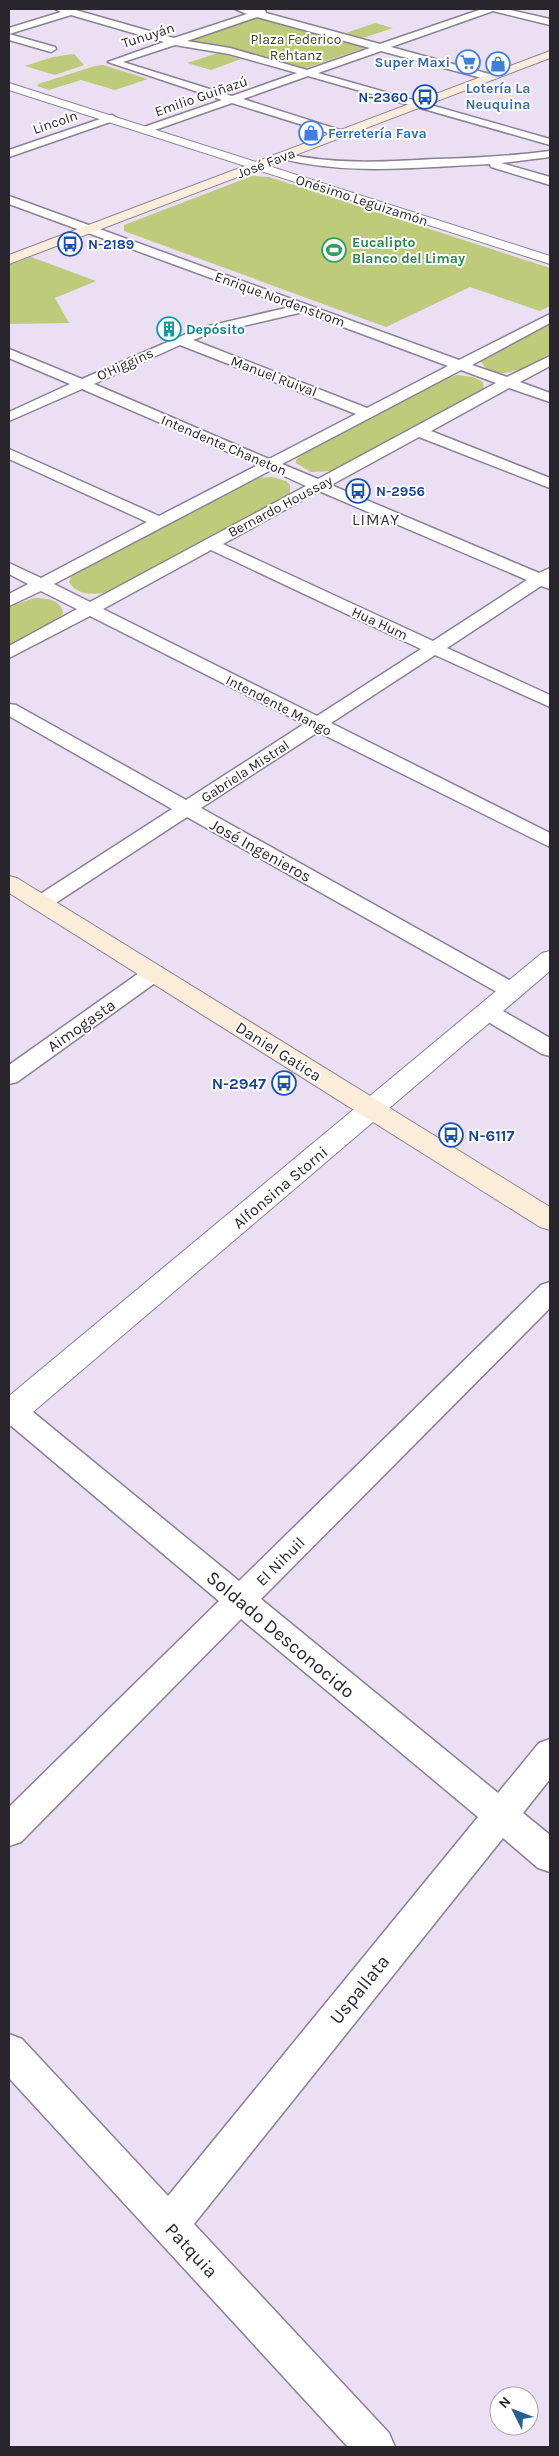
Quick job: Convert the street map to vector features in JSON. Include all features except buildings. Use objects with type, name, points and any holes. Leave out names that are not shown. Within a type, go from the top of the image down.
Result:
[{"type":"main road","name":"José Fava","points":[[9,260],[550,54]]},
{"type":"main road","name":"Daniel Gatica","points":[[9,882],[550,1220]]},
{"type":"street","points":[[60,9],[173,41],[230,51],[550,144]]},
{"type":"street","points":[[240,9],[490,77]]},
{"type":"street","name":"Tunuyán","points":[[231,100],[113,62],[257,13],[278,9]]},
{"type":"street","name":"Emilio Guiñazú","points":[[148,129],[490,9]]},
{"type":"street","points":[[495,9],[550,22]]},
{"type":"street","points":[[9,31],[72,12]]},
{"type":"street","points":[[9,37],[51,49]]},
{"type":"street","name":"Onésimo Leguizamón","points":[[11,85],[550,260]]},
{"type":"street","points":[[231,100],[342,134]]},
{"type":"street","name":"Lincoln","points":[[9,154],[112,118]]},
{"type":"street","points":[[343,163],[515,151],[550,144]]},
{"type":"street","points":[[287,155],[309,163],[343,163],[481,161],[550,154]]},
{"type":"street","points":[[481,161],[550,181]]},
{"type":"street","name":"Onésimo Leguizamón","points":[[260,165],[289,170],[550,254]]},
{"type":"street","name":"Enrique Nordenstrom","points":[[9,200],[550,398]]},
{"type":"street","name":"O'Higgins","points":[[9,417],[180,340],[205,331],[304,308]]},
{"type":"street","points":[[9,601],[550,318]]},
{"type":"street","name":"Manuel Ruival","points":[[180,340],[368,413]]},
{"type":"street","name":"Intendente Chaneton","points":[[9,353],[319,485],[547,579]]},
{"type":"street","name":"Bernardo Houssay","points":[[9,653],[550,360]]},
{"type":"street","points":[[418,431],[550,484]]},
{"type":"street","points":[[9,453],[159,522]]},
{"type":"street","name":"Hua Hum","points":[[210,544],[550,702]]},
{"type":"street","name":"Intendente Mango","points":[[9,568],[550,841]]},
{"type":"street","name":"Gabriela Mistral","points":[[41,903],[434,648],[547,579]]},
{"type":"street","name":"José Ingenieros","points":[[9,709],[512,991]]},
{"type":"street","name":"Alfonsina Storni","points":[[10,1413],[550,960]]},
{"type":"street","name":"Aimogasta","points":[[9,1076],[154,973]]},
{"type":"street","points":[[488,1012],[550,1048]]},
{"type":"street","name":"El Nihuil","points":[[9,1830],[550,1292]]},
{"type":"street","name":"Soldado Desconocido","points":[[10,1413],[550,1856]]},
{"type":"street","name":"Uspallata","points":[[169,2225],[550,1754]]},
{"type":"street","name":"Patquia","points":[[9,2052],[375,2447]]},
{"type":"green space","name":"Plaza Federico Rehtanz","points":[[257,17],[367,47],[303,69],[182,40]]},
{"type":"green space","points":[[375,23],[393,28],[363,38],[346,33]]},
{"type":"green space","points":[[218,53],[241,59],[211,70],[187,63]]},
{"type":"green space","points":[[74,54],[84,65],[55,75],[25,66],[53,57]]},
{"type":"green space","points":[[103,65],[148,79],[115,90],[81,80],[49,90],[37,86],[38,84]]},
{"type":"green space","name":"Eucalipto Blanco del Limay","points":[[252,176],[269,177],[550,268],[550,306],[540,311],[470,287],[386,327],[124,231],[124,225]]},
{"type":"green space","points":[[31,257],[96,281],[55,298],[69,323],[9,324],[9,265]]},
{"type":"green space","points":[[550,322],[550,354],[543,358],[525,367],[504,373],[495,373],[487,369],[481,361],[486,356]]},
{"type":"green space","points":[[457,375],[473,377],[483,382],[484,389],[333,471],[311,472],[296,463],[296,460],[302,453],[444,379]]},
{"type":"green space","points":[[272,477],[286,481],[290,485],[290,493],[116,589],[97,594],[84,593],[78,591],[69,582],[72,574],[255,478]]},
{"type":"green space","points":[[34,598],[56,602],[62,608],[63,613],[54,623],[9,647],[9,607]]},
{"type":"place","name":"Super Maxi","points":[[468,62]]},
{"type":"place","name":"Lotería La Neuquina","points":[[498,64]]},
{"type":"place","name":"N-2360","points":[[425,97]]},
{"type":"place","name":"Ferretería Fava","points":[[311,133]]},
{"type":"place","name":"N-2189","points":[[70,244]]},
{"type":"place","name":"Eucalipto Blanco del Limay","points":[[334,250]]},
{"type":"place","name":"Depósito","points":[[169,329]]},
{"type":"place","name":"N-2956","points":[[358,491]]},
{"type":"place","name":"N-2947","points":[[284,1083]]},
{"type":"place","name":"N-6117","points":[[451,1135]]},
{"type":"district","name":"LIMAY","points":[[376,519]]}]
